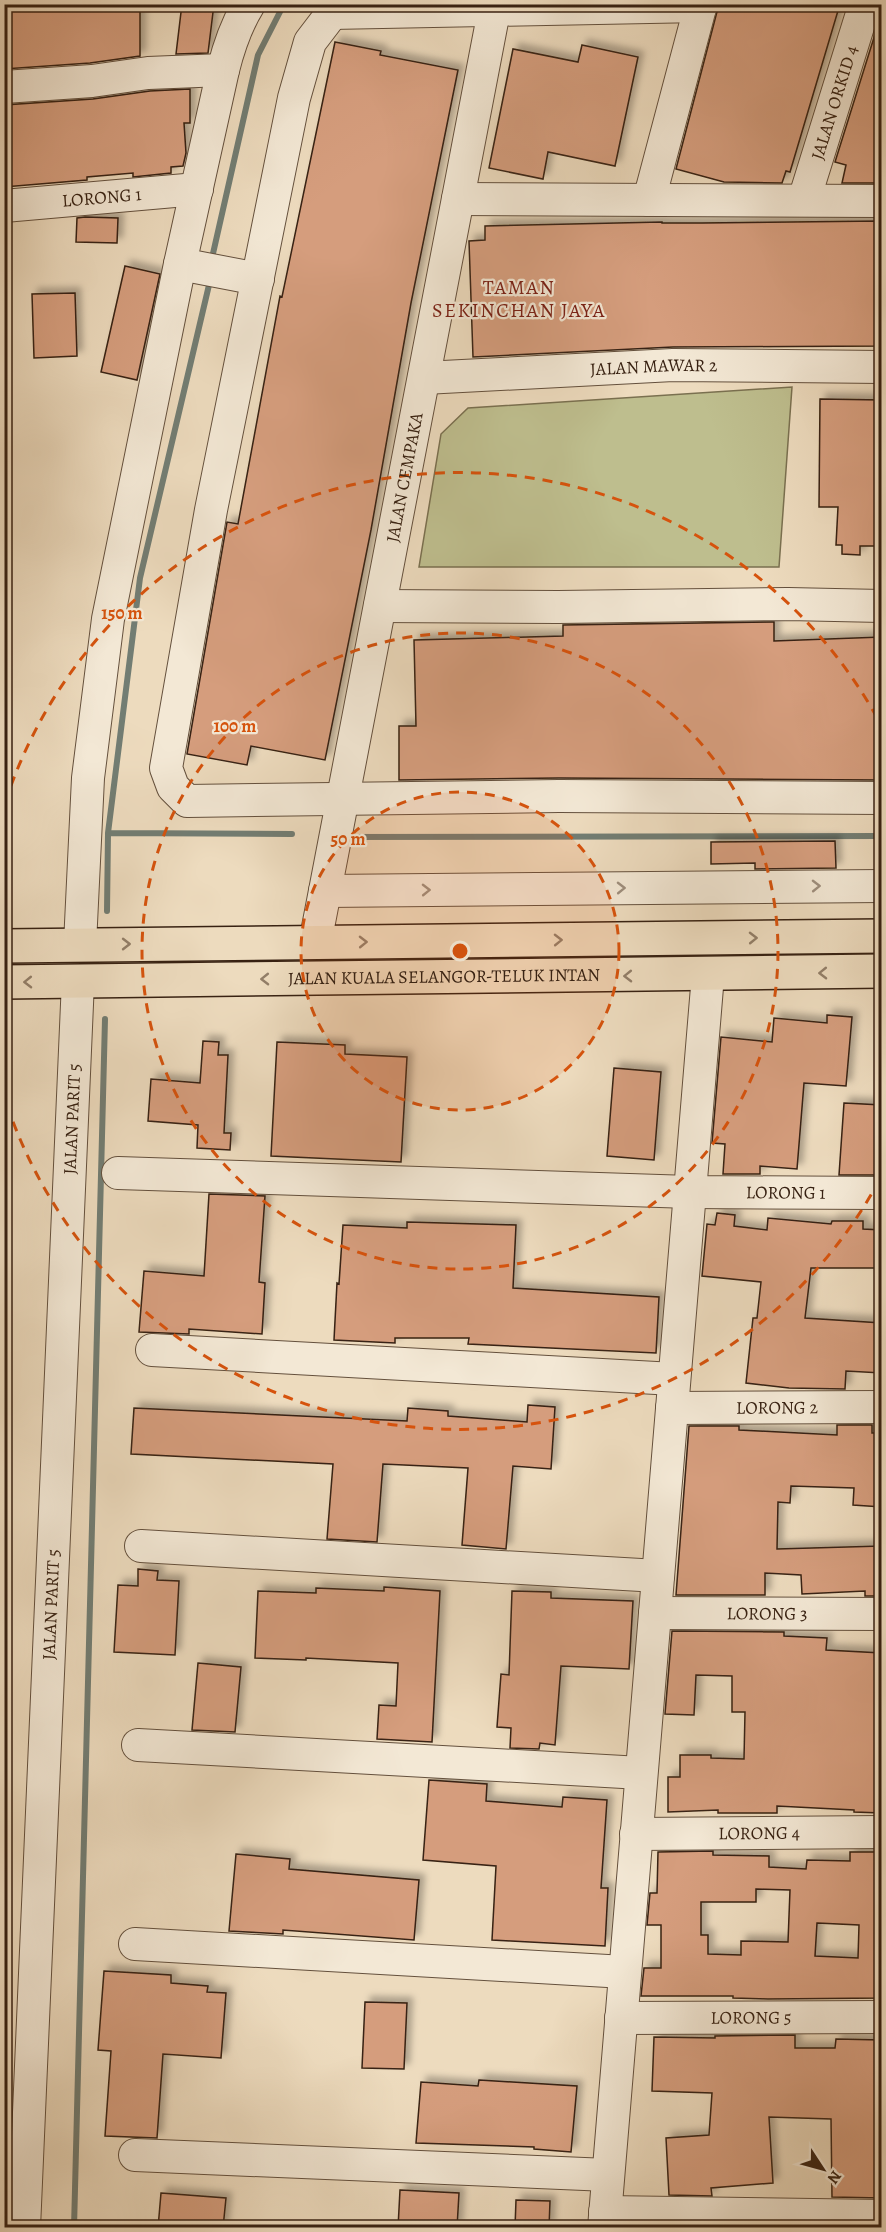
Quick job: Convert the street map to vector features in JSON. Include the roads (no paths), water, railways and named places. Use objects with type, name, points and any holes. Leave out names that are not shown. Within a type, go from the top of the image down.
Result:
[{"type":"highway","name":"JALAN KUALA SELANGOR-TELUK INTAN","points":[[4,946],[882,936]]},
{"type":"highway","name":"JALAN KUALA SELANGOR-TELUK INTAN","points":[[4,982],[708,975],[882,971]]},
{"type":"street","points":[[80,944],[88,778],[108,619],[180,264],[223,70],[239,20],[249,4]]},
{"type":"street","name":"JALAN ORKID 4","points":[[804,200],[865,4]]},
{"type":"street","points":[[649,200],[701,5],[494,11],[335,9],[310,42],[300,70],[211,510],[166,768],[173,787],[187,801],[559,796],[882,798]]},
{"type":"street","name":"JALAN CEMPAKA","points":[[315,943],[494,11]]},
{"type":"street","points":[[4,87],[92,81],[148,73],[223,70]]},
{"type":"street","name":"LORONG 1","points":[[4,206],[196,189]]},
{"type":"street","points":[[458,199],[882,201]]},
{"type":"street","points":[[180,264],[258,279]]},
{"type":"street","name":"JALAN MAWAR 2","points":[[424,378],[673,365],[882,367]]},
{"type":"street","points":[[380,606],[558,608],[788,604],[882,606]]},
{"type":"street","points":[[325,891],[882,886]]},
{"type":"street","points":[[708,975],[604,2220],[882,2216]]},
{"type":"street","name":"JALAN PARIT 5","points":[[24,2228],[78,981]]},
{"type":"street","name":"LORONG 1","points":[[118,1173],[690,1192],[882,1193]]},
{"type":"street","name":"LORONG 2","points":[[152,1350],[673,1393],[882,1407]]},
{"type":"street","points":[[141,1546],[658,1576]]},
{"type":"street","name":"LORONG 3","points":[[655,1613],[882,1614]]},
{"type":"street","points":[[138,1745],[641,1773]]},
{"type":"street","name":"LORONG 4","points":[[636,1834],[882,1832]]},
{"type":"street","points":[[135,1944],[625,1972]]},
{"type":"street","name":"LORONG 5","points":[[621,2018],[882,2017]]},
{"type":"street","points":[[135,2155],[608,2175]]},
{"type":"waterway","points":[[212,258],[258,55],[284,4]]},
{"type":"waterway","points":[[107,911],[108,833],[140,578],[209,285]]},
{"type":"waterway","points":[[108,833],[292,834]]},
{"type":"waterway","points":[[346,837],[882,836]]},
{"type":"waterway","points":[[74,2228],[105,1019]]},
{"type":"district","name":"TAMAN SEKINCHAN JAYA","points":[[519,298]]}]
